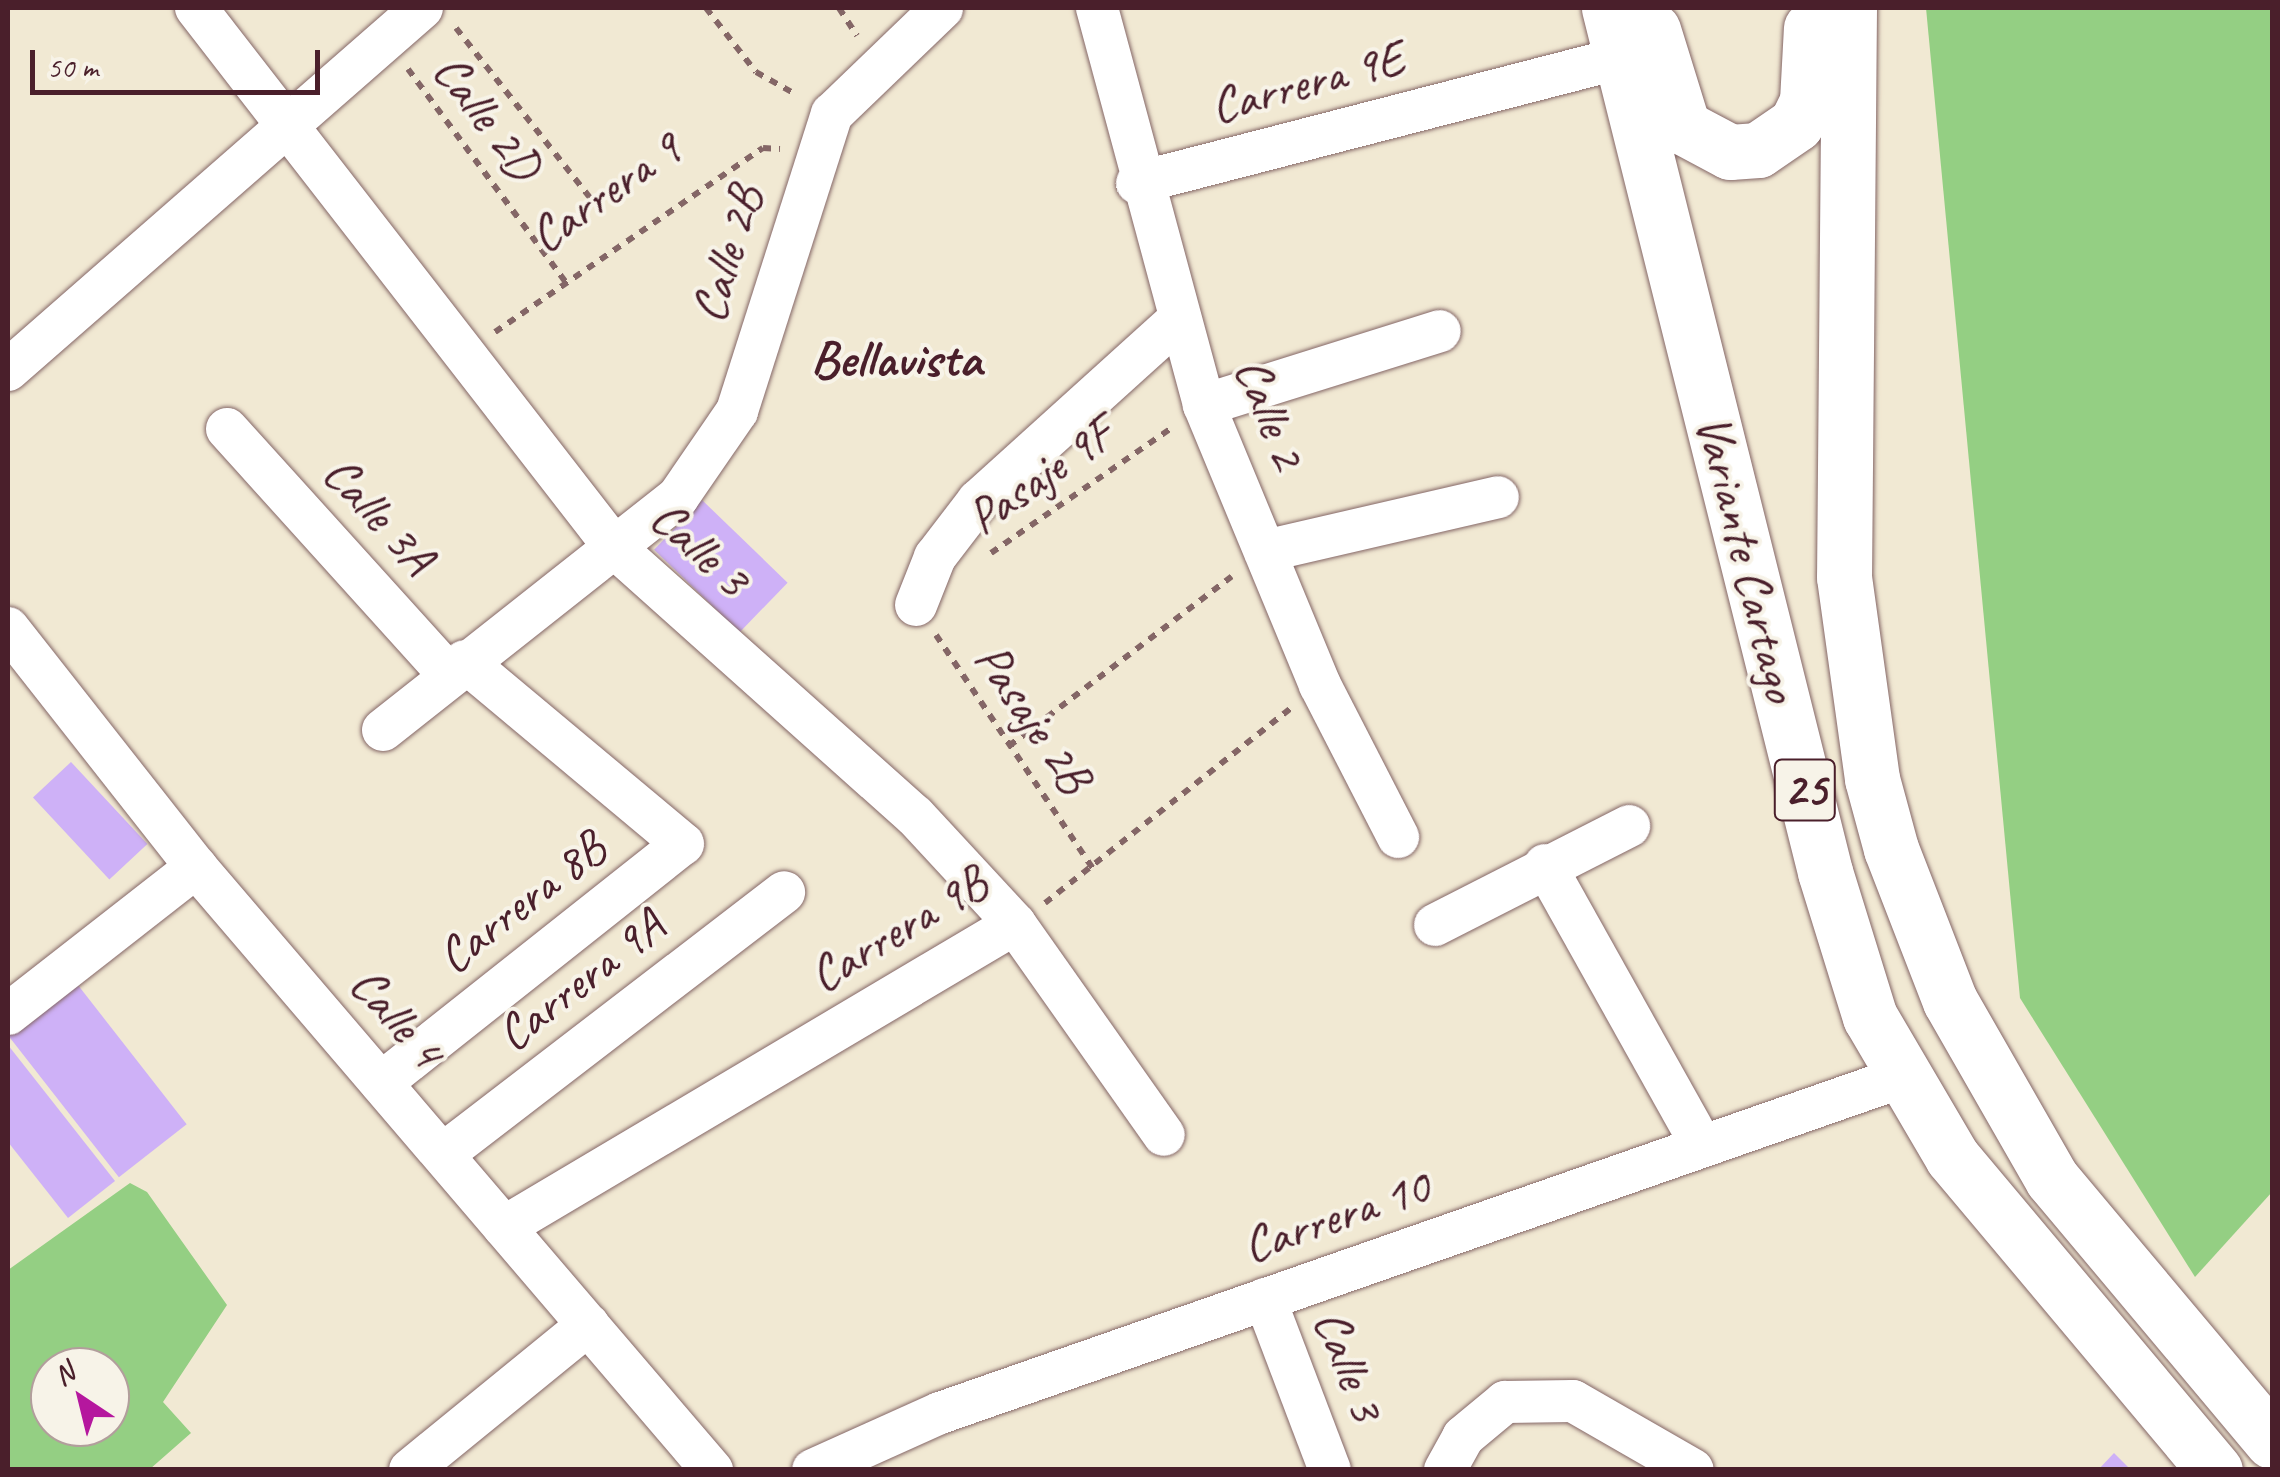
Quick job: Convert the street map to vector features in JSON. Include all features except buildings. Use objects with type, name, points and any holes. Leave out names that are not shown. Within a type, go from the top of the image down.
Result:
[{"type":"highway","points":[[1647,8],[1683,127],[1730,152],[1758,150],[1796,124],[1807,101],[1812,8]]},
{"type":"highway","name":"Variante Cartago","points":[[1849,8],[1844,577],[1872,780],[1891,849],[1950,1001],[2052,1178],[2272,1440]]},
{"type":"highway","name":"Variante Cartago","points":[[1615,33],[1826,872],[1899,1078],[1952,1157],[2215,1470]]},
{"type":"street","name":"Calle 3","points":[[196,8],[614,548],[915,816],[1016,924],[1164,1135]]},
{"type":"street","points":[[823,132],[942,8]]},
{"type":"street","name":"Calle 2","points":[[1097,8],[1137,183],[1204,405],[1320,685],[1398,836]]},
{"type":"street","points":[[8,370],[385,39],[437,15]]},
{"type":"street","name":"Carrera 9E","points":[[1137,183],[1615,33]]},
{"type":"street","name":"Calle 2B","points":[[383,730],[456,668],[678,497],[736,411],[823,132]]},
{"type":"street","points":[[916,605],[935,557],[978,501],[1178,320]]},
{"type":"street","points":[[1204,405],[1440,331]]},
{"type":"street","name":"Calle 3A","points":[[227,429],[456,668],[683,844]]},
{"type":"street","points":[[1265,550],[1498,497]]},
{"type":"street","name":"Calle 4","points":[[8,628],[196,866],[712,1470]]},
{"type":"street","points":[[1435,924],[1629,826]]},
{"type":"street","name":"Carrera 8B","points":[[381,1083],[683,844]]},
{"type":"street","points":[[8,1014],[196,866]]},
{"type":"street","points":[[1545,866],[1702,1146]]},
{"type":"street","name":"Carrera 9A","points":[[443,1154],[784,892]]},
{"type":"street","name":"Carrera 9B","points":[[504,1227],[1016,924]]},
{"type":"street","name":"Carrera 10","points":[[813,1470],[940,1413],[1899,1078]]},
{"type":"street","name":"Calle 3","points":[[1266,1300],[1330,1470]]},
{"type":"street","points":[[410,1470],[588,1325]]},
{"type":"street","points":[[1445,1470],[1462,1436],[1505,1402],[1573,1402],[1693,1470]]},
{"type":"path","points":[[706,8],[756,72],[823,132]]},
{"type":"path","points":[[437,15],[594,203]]},
{"type":"path","name":"Calle 2D","points":[[385,39],[568,285]]},
{"type":"path","name":"Carrera 9","points":[[464,352],[568,285],[763,148],[823,132]]},
{"type":"path","name":"Pasaje 9F","points":[[980,560],[1204,405]]},
{"type":"path","points":[[1009,746],[1265,550]]},
{"type":"path","name":"Pasaje 2B","points":[[916,605],[1092,869]]},
{"type":"path","name":"Carrera 9B","points":[[1016,924],[1092,869],[1320,685]]},
{"type":"green space","points":[[1926,8],[2272,8],[2272,1192],[2195,1277],[2020,998]]},
{"type":"green space","points":[[130,1183],[147,1192],[227,1305],[163,1402],[191,1433],[150,1469],[8,1469],[8,1270]]},
{"type":"district","name":"Bellavista","points":[[896,360]]}]
